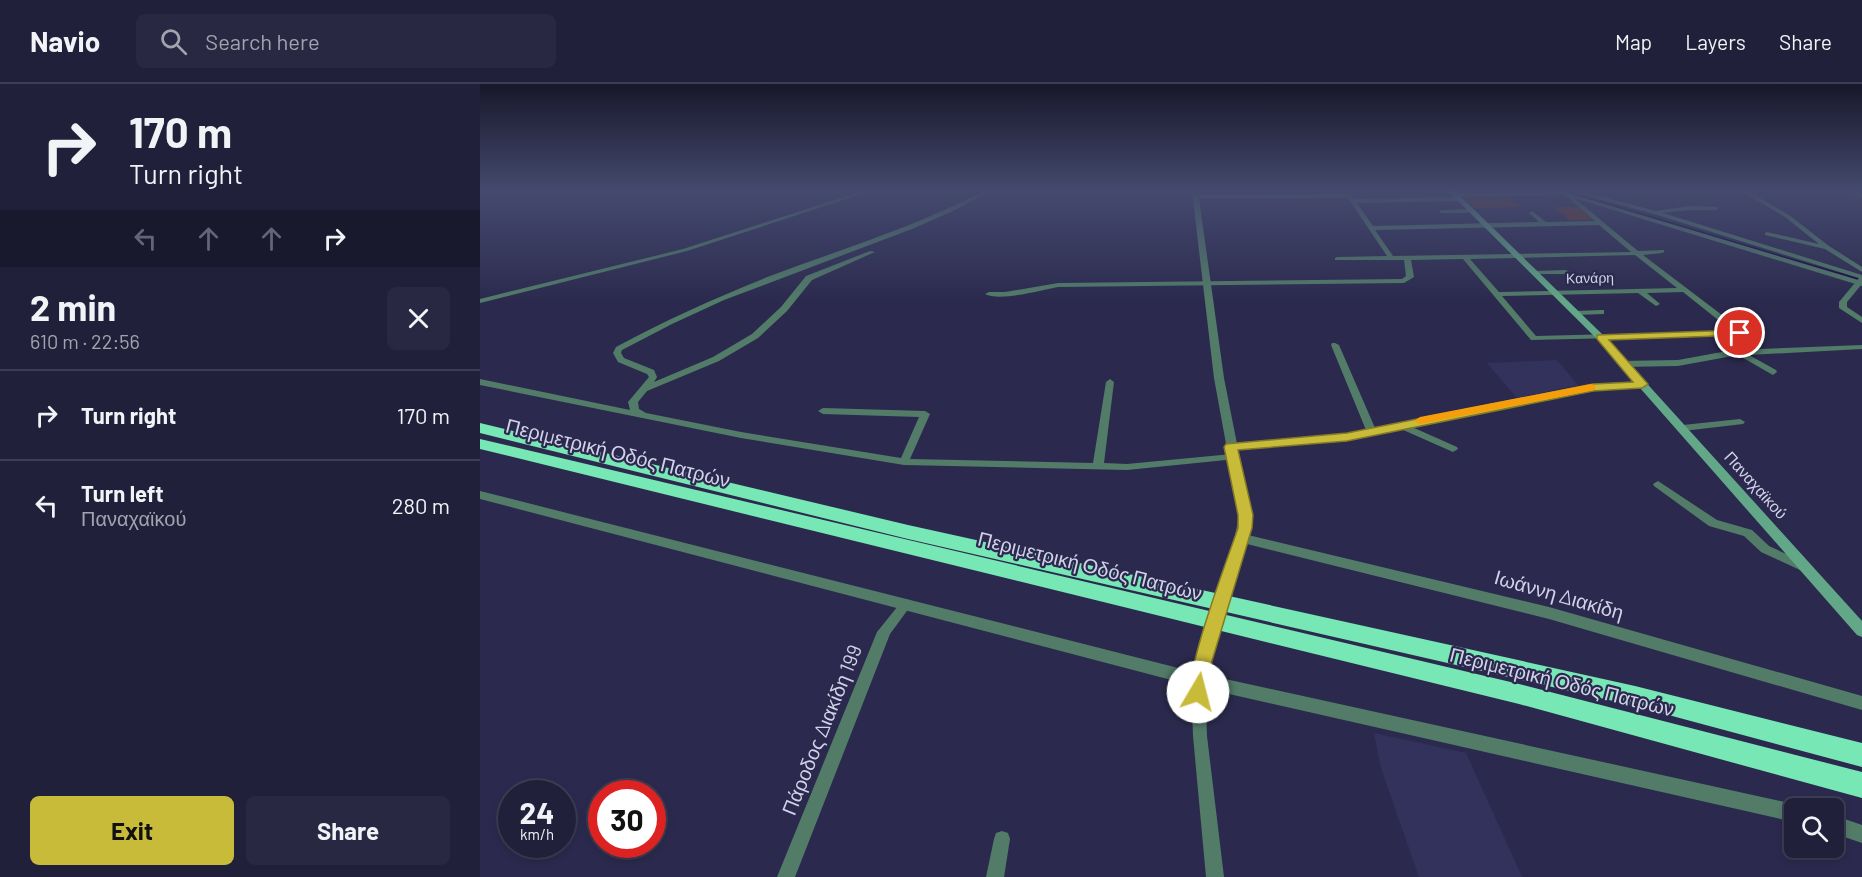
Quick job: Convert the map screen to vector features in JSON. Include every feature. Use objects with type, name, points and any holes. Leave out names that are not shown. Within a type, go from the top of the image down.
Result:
[{"type":"highway","name":"Περιμετρική Οδός Πατρών","points":[[480,428],[908,532],[1635,696],[1862,755]]},
{"type":"highway","name":"Περιμετρική Οδός Πατρών","points":[[480,444],[1519,694],[1862,785]]},
{"type":"main road","name":"Παναχαϊκού","points":[[1487,228],[1589,337],[1622,364],[1683,428],[1862,631]]},
{"type":"main road","name":"Παναχαϊκού","points":[[1514,256],[1535,273],[1550,293],[1600,337],[1622,364]]},
{"type":"street","points":[[480,301],[685,250],[753,228]]},
{"type":"street","points":[[645,415],[635,411],[633,406],[637,396],[652,382],[651,372],[621,360],[617,353],[619,349],[651,331],[737,292],[913,228]]},
{"type":"street","points":[[1200,228],[1232,452],[1245,515],[1241,542],[1198,680],[1200,736],[1215,877]]},
{"type":"street","points":[[1371,228],[1392,259]]},
{"type":"street","points":[[1465,257],[1534,338],[1740,333],[1605,228]]},
{"type":"street","points":[[1684,228],[1861,281]]},
{"type":"street","points":[[1701,228],[1861,281]]},
{"type":"street","points":[[1802,228],[1862,270]]},
{"type":"street","points":[[1767,234],[1827,247]]},
{"type":"street","points":[[1337,260],[1636,254],[1662,251]]},
{"type":"street","points":[[646,388],[716,359],[755,336],[784,309],[809,278],[872,252]]},
{"type":"street","points":[[989,294],[1005,294],[1058,285],[1404,280],[1410,277],[1407,258]]},
{"type":"street","points":[[1535,273],[1566,272]]},
{"type":"street","points":[[1861,281],[1843,302],[1843,308],[1862,321]]},
{"type":"street","name":"Κανάρη","points":[[1497,294],[1684,290]]},
{"type":"street","points":[[1640,291],[1656,304]]},
{"type":"street","points":[[1575,313],[1601,312]]},
{"type":"street","points":[[1335,345],[1372,432]]},
{"type":"street","points":[[1622,364],[1684,362],[1739,353],[1862,346]]},
{"type":"street","points":[[1739,353],[1773,372]]},
{"type":"street","points":[[480,382],[741,435],[904,462],[1098,467],[1347,437],[1584,389],[1642,384]]},
{"type":"street","points":[[1098,467],[1110,382]]},
{"type":"street","points":[[823,411],[925,414],[904,462]]},
{"type":"street","points":[[1683,428],[1740,422]]},
{"type":"street","points":[[1401,425],[1453,449]]},
{"type":"street","points":[[1658,484],[1713,523],[1748,533],[1765,549],[1807,568]]},
{"type":"street","points":[[480,495],[1198,680],[1505,751],[1784,811]]},
{"type":"street","name":"Ιωάννη Διακίδη","points":[[1241,542],[1539,610],[1862,703]]},
{"type":"street","name":"Πάροδος Διακίδη 199","points":[[786,877],[884,632],[906,604]]},
{"type":"street","points":[[1844,828],[1862,834]]},
{"type":"street","points":[[995,877],[1002,839]]},
{"type":"shaded area","points":[[1557,360],[1578,385],[1517,398],[1487,363]]},
{"type":"shaded area","points":[[1374,733],[1466,753],[1522,877],[1419,877],[1381,768]]},
{"type":"waterway","points":[[1687,228],[1843,275]]},
{"type":"waterway","points":[[1838,274],[1862,281]]},
{"type":"slow traffic","points":[[1420,421],[1591,388]]},
{"type":"route","points":[[1198,692],[1198,680],[1203,661],[1245,528],[1245,515],[1231,447],[1347,437],[1593,387],[1642,384],[1600,337],[1740,333]]}]
